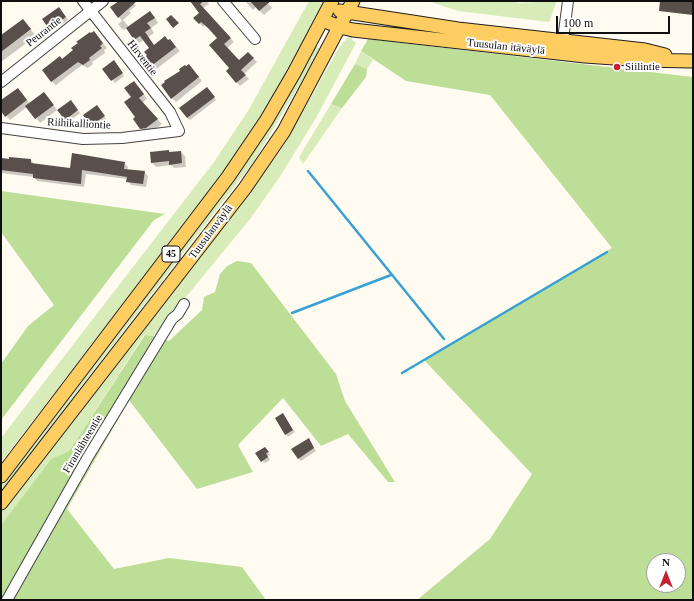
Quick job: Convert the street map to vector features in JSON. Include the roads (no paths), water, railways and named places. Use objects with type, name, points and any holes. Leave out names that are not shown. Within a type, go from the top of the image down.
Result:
[{"type":"main road","name":"Tuusulanväylä","points":[[1,503],[245,188],[284,130],[353,1]]},
{"type":"main road","name":"Tuusulanväylä","points":[[1,476],[228,177],[270,114],[331,4]]},
{"type":"main road","name":"Tuusulan itäväylä","points":[[331,4],[347,13],[643,60],[692,61]]},
{"type":"main road","name":"Tuusulan itäväylä","points":[[322,20],[340,27],[562,47]]},
{"type":"street","name":"Hirventie","points":[[84,1],[170,112],[179,131]]},
{"type":"street","name":"Peurantie","points":[[1,82],[103,1]]},
{"type":"street","points":[[223,1],[256,39]]},
{"type":"street","points":[[562,47],[568,1]]},
{"type":"street","name":"Riihikalliontie","points":[[1,128],[83,139],[122,138],[179,131]]},
{"type":"street","name":"Firanlähteentie","points":[[8,600],[88,457],[172,319],[178,314],[184,304]]},
{"type":"waterway","points":[[308,171],[444,339]]},
{"type":"waterway","points":[[402,373],[607,252]]},
{"type":"waterway","points":[[292,313],[391,275]]},
{"type":"place","name":"Siilintie","points":[[617,67]]}]
